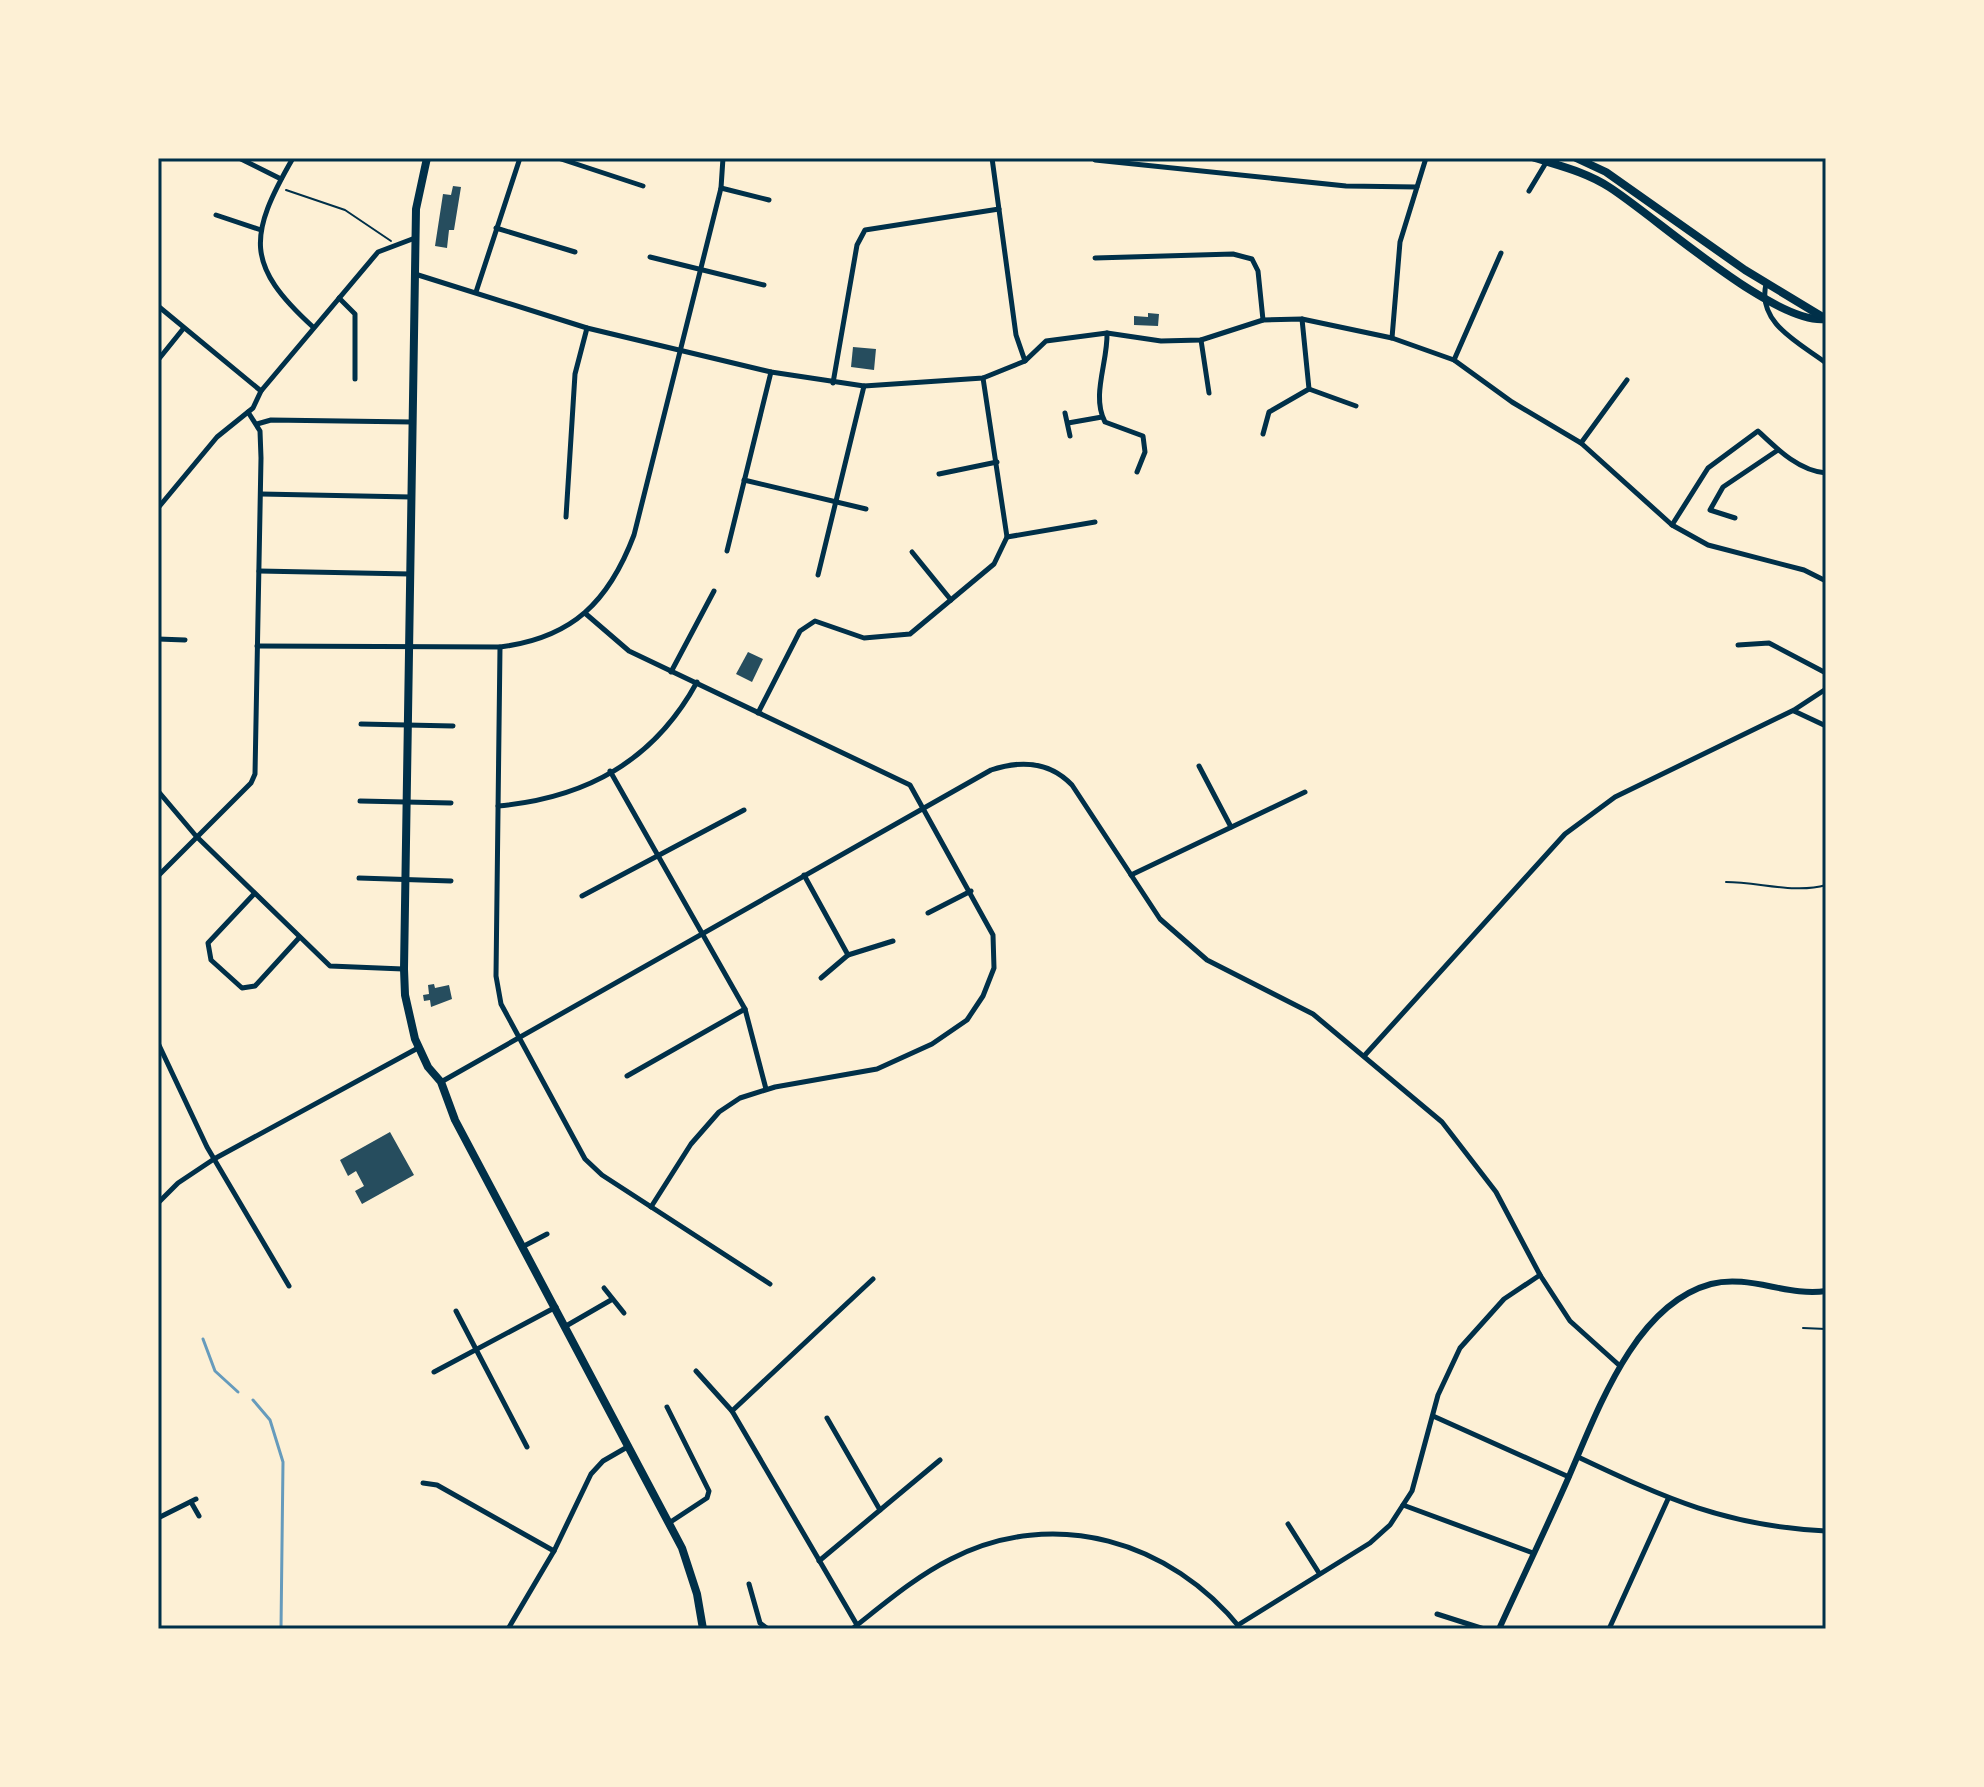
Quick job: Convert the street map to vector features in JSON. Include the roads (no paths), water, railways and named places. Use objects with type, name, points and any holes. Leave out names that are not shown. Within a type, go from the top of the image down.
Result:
[{"type":"main road","points":[[427,158],[419,180],[415,238],[404,969],[409,1017],[418,1048],[441,1082],[455,1120],[669,1523],[689,1566],[703,1629]]},
{"type":"main road","points":[[1535,158],[1580,171],[1609,187],[1763,298],[1805,316],[1826,319]]},
{"type":"main road","points":[[1576,158],[1606,172],[1766,284],[1812,307],[1826,319]]},
{"type":"street","points":[[239,158],[281,179]]},
{"type":"street","points":[[293,158],[277,187],[261,230],[259,247],[265,271],[279,297],[313,327]]},
{"type":"street","points":[[476,292],[520,158]]},
{"type":"street","points":[[558,158],[643,186]]},
{"type":"street","points":[[257,646],[500,647],[535,640],[586,614],[620,573],[634,535],[721,188],[723,158]]},
{"type":"street","points":[[992,158],[1016,335],[1025,361]]},
{"type":"street","points":[[1392,338],[1400,242],[1426,158]]},
{"type":"street","points":[[1095,160],[1346,186],[1417,187]]},
{"type":"street","points":[[1529,191],[1547,160]]},
{"type":"street","points":[[721,188],[769,200]]},
{"type":"street","points":[[833,383],[857,245],[865,230],[999,209]]},
{"type":"street","points":[[216,215],[261,230]]},
{"type":"street","points":[[496,228],[575,252]]},
{"type":"street","points":[[158,508],[217,437],[248,412],[261,391],[313,327],[378,252],[395,243],[415,238]]},
{"type":"street","points":[[1454,360],[1501,253]]},
{"type":"street","points":[[1095,258],[1233,254],[1252,259],[1258,271],[1263,320]]},
{"type":"street","points":[[650,257],[764,285]]},
{"type":"street","points":[[415,274],[587,328],[771,372],[864,386],[983,378],[1025,361],[1046,341],[1107,333],[1161,341],[1201,340],[1263,320],[1302,319],[1392,338],[1454,360],[1512,402],[1581,443],[1672,525],[1708,545],[1804,570],[1826,581]]},
{"type":"street","points":[[1766,284],[1763,298],[1766,311],[1776,325],[1826,363]]},
{"type":"street","points":[[339,298],[355,314],[355,379]]},
{"type":"street","points":[[158,306],[261,391]]},
{"type":"street","points":[[1302,319],[1309,389]]},
{"type":"street","points":[[566,517],[575,374],[587,328]]},
{"type":"street","points":[[158,360],[183,329]]},
{"type":"street","points":[[1107,333],[1107,354],[1097,408],[1105,422],[1143,436],[1145,452],[1137,472]]},
{"type":"street","points":[[1201,340],[1209,393]]},
{"type":"street","points":[[727,551],[771,372]]},
{"type":"street","points":[[758,713],[800,631],[815,621],[864,638],[910,634],[994,564],[1007,537],[983,378]]},
{"type":"street","points":[[1581,443],[1627,380]]},
{"type":"street","points":[[818,575],[864,386]]},
{"type":"street","points":[[1263,434],[1269,412],[1309,389],[1356,406]]},
{"type":"street","points":[[158,876],[255,774],[261,436],[248,412]]},
{"type":"street","points":[[1065,413],[1070,436]]},
{"type":"street","points":[[1068,423],[1102,417]]},
{"type":"street","points":[[257,424],[271,420],[413,422]]},
{"type":"street","points":[[1672,525],[1708,468],[1758,431],[1778,450],[1813,472],[1826,473]]},
{"type":"street","points":[[1735,518],[1710,510],[1723,487],[1778,450]]},
{"type":"street","points":[[939,474],[997,462]]},
{"type":"street","points":[[744,480],[866,509]]},
{"type":"street","points":[[261,494],[412,497]]},
{"type":"street","points":[[1007,537],[1095,522]]},
{"type":"street","points":[[912,552],[951,600]]},
{"type":"street","points":[[259,571],[411,574]]},
{"type":"street","points":[[671,672],[714,591]]},
{"type":"street","points":[[586,614],[629,651],[910,785],[993,935],[994,968],[983,996],[967,1020],[932,1044],[877,1069],[766,1089],[740,1098],[719,1112],[691,1144],[651,1207]]},
{"type":"street","points":[[158,639],[185,640]]},
{"type":"street","points":[[1738,645],[1769,643],[1826,673]]},
{"type":"street","points":[[500,647],[496,983],[501,1004],[585,1159],[651,1207],[770,1284]]},
{"type":"street","points":[[498,806],[554,799],[610,771],[662,736],[697,682]]},
{"type":"street","points":[[1365,1055],[1565,834],[1615,797],[1794,710],[1826,689]]},
{"type":"street","points":[[1794,710],[1826,726]]},
{"type":"street","points":[[361,724],[453,726]]},
{"type":"street","points":[[441,1082],[991,770],[1016,763],[1044,766],[1072,785],[1160,919],[1190,949],[1313,1014],[1442,1122],[1496,1192],[1540,1275],[1570,1321],[1620,1366]]},
{"type":"street","points":[[1199,766],[1231,827]]},
{"type":"street","points":[[610,771],[745,1009],[766,1089]]},
{"type":"street","points":[[158,791],[196,836],[298,939],[330,966],[404,969]]},
{"type":"street","points":[[1131,875],[1305,792]]},
{"type":"street","points":[[360,801],[451,803]]},
{"type":"street","points":[[582,896],[744,810]]},
{"type":"street","points":[[804,875],[848,955]]},
{"type":"street","points":[[359,878],[451,881]]},
{"type":"street","points":[[928,913],[971,891]]},
{"type":"street","points":[[254,894],[208,943],[211,960],[242,988],[255,986],[298,939]]},
{"type":"street","points":[[821,978],[848,955],[893,941]]},
{"type":"street","points":[[627,1076],[745,1009]]},
{"type":"street","points":[[158,1043],[214,1159],[289,1286]]},
{"type":"street","points":[[158,1203],[178,1183],[214,1159],[418,1048]]},
{"type":"street","points":[[524,1246],[547,1234]]},
{"type":"street","points":[[696,1371],[732,1411],[854,1627],[924,1574],[952,1558],[990,1544],[1052,1535],[1110,1541],[1163,1561],[1198,1584],[1239,1627],[1370,1543],[1403,1505],[1421,1470],[1442,1383],[1465,1340],[1504,1299],[1540,1275]]},
{"type":"street","points":[[732,1411],[873,1279]]},
{"type":"street","points":[[1499,1629],[1620,1366],[1667,1307],[1708,1285],[1728,1281],[1800,1292],[1826,1291]]},
{"type":"street","points":[[604,1288],[624,1313]]},
{"type":"street","points":[[566,1326],[611,1300]]},
{"type":"street","points":[[434,1372],[556,1307]]},
{"type":"street","points":[[456,1311],[527,1447]]},
{"type":"street","points":[[667,1407],[709,1491],[707,1498],[669,1523]]},
{"type":"street","points":[[1433,1416],[1569,1477]]},
{"type":"street","points":[[827,1418],[880,1510]]},
{"type":"street","points":[[508,1629],[554,1551],[597,1467],[629,1446]]},
{"type":"street","points":[[1578,1457],[1668,1499],[1737,1522],[1826,1531]]},
{"type":"street","points":[[819,1561],[940,1460]]},
{"type":"street","points":[[423,1483],[437,1485],[554,1551]]},
{"type":"street","points":[[1609,1629],[1668,1499]]},
{"type":"street","points":[[158,1518],[193,1500],[199,1516]]},
{"type":"street","points":[[1403,1505],[1533,1553]]},
{"type":"street","points":[[1288,1524],[1319,1573]]},
{"type":"street","points":[[749,1584],[760,1623],[768,1629]]},
{"type":"street","points":[[1437,1614],[1484,1629]]},
{"type":"lane","points":[[1803,1328],[1826,1329]]},
{"type":"waterway","points":[[203,1339],[215,1371],[238,1392]]},
{"type":"waterway","points":[[253,1400],[270,1420],[283,1462],[281,1629]]}]
